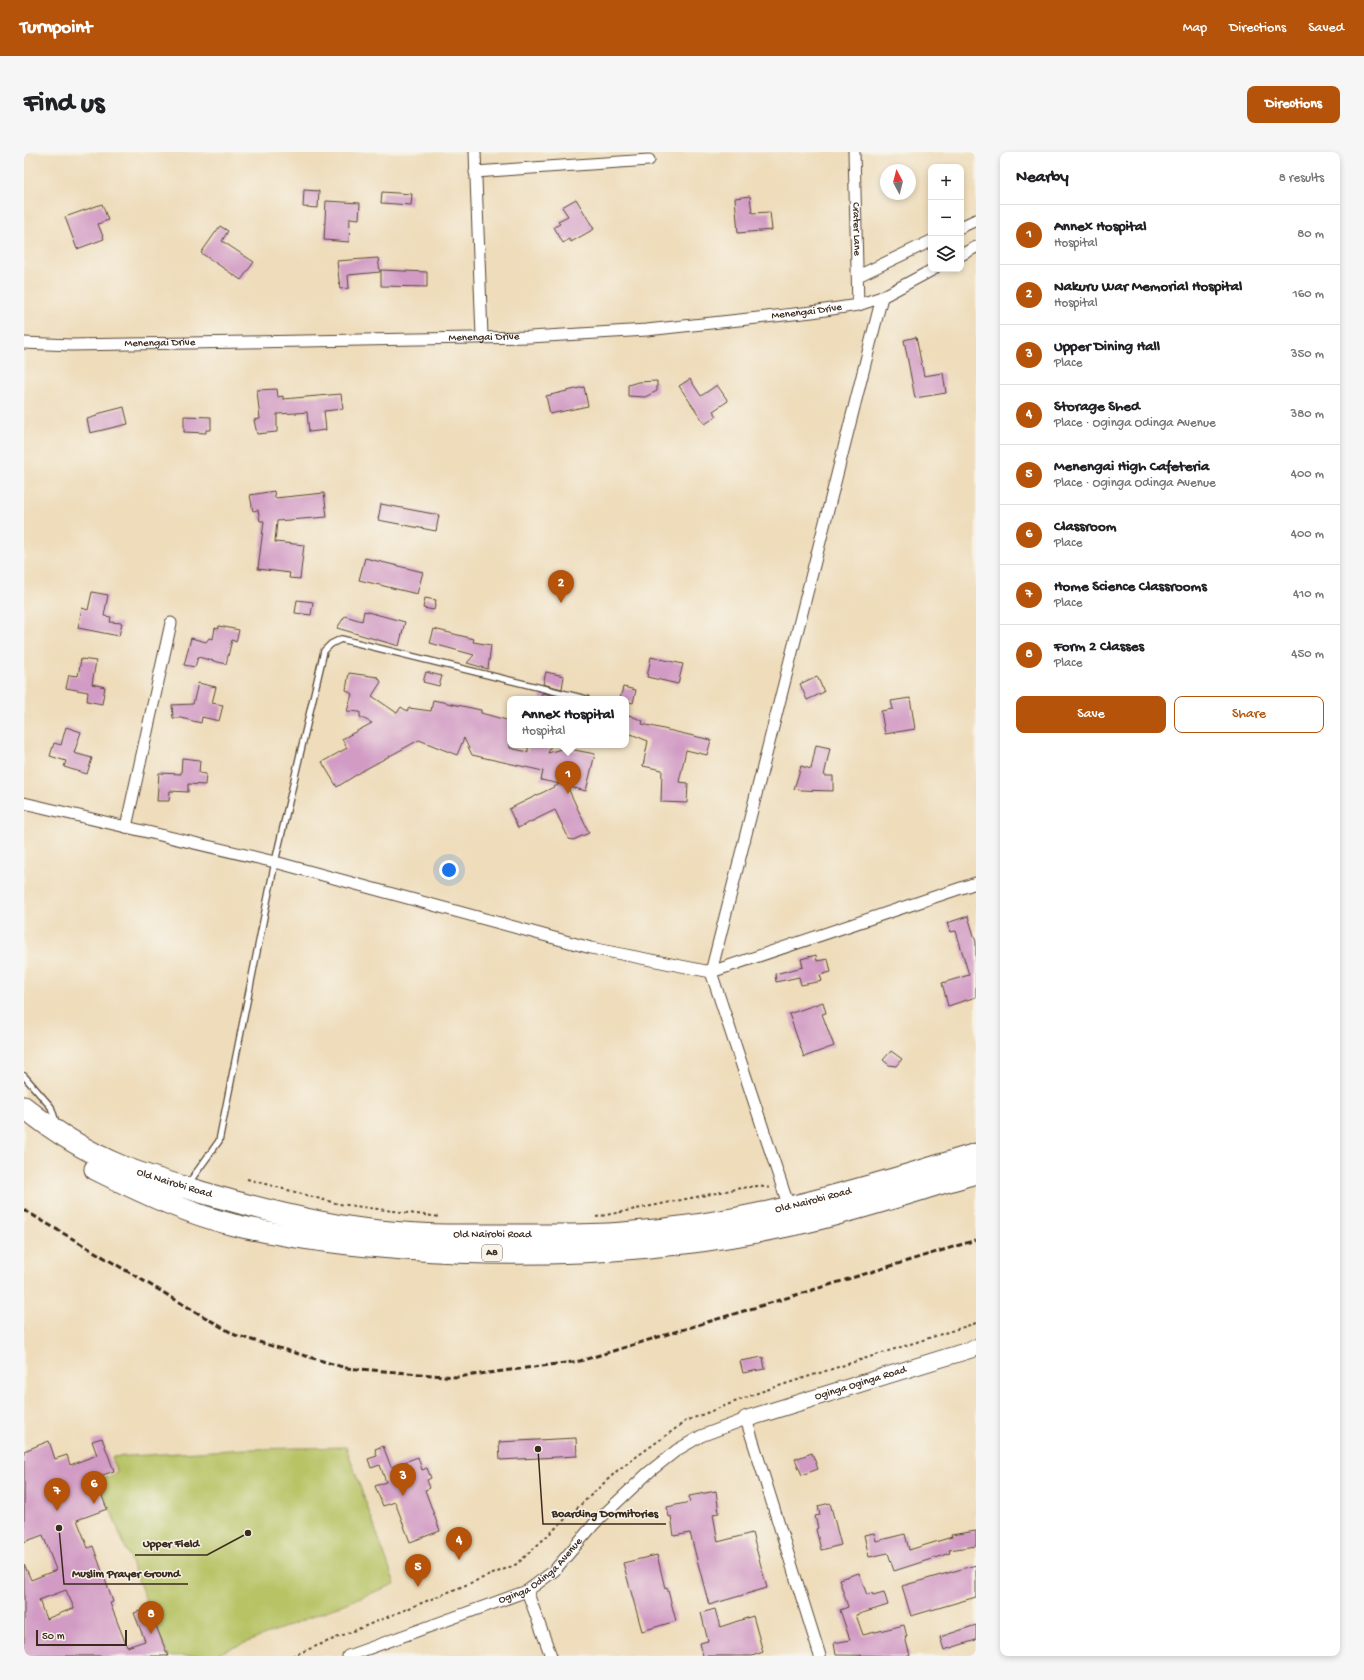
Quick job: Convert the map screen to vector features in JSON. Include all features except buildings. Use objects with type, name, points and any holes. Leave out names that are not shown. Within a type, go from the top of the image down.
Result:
[{"type":"highway","name":"Old Nairobi Road","points":[[24,1106],[60,1134],[120,1166],[226,1200],[322,1222],[361,1229],[434,1234],[498,1235],[622,1233],[682,1226],[789,1207],[920,1172],[976,1154]]},
{"type":"highway","name":"Old Nairobi Road","points":[[24,1125],[61,1151],[113,1178],[182,1208],[232,1224],[291,1236],[346,1244],[455,1253],[511,1254],[620,1250],[709,1240],[799,1224],[976,1172]]},
{"type":"street","points":[[475,152],[482,336]]},
{"type":"street","name":"Crater Lane","points":[[854,152],[858,305]]},
{"type":"street","points":[[475,172],[649,160]]},
{"type":"street","points":[[964,226],[976,220]]},
{"type":"street","points":[[858,276],[928,242]]},
{"type":"street","points":[[964,253],[976,247]]},
{"type":"street","name":"Menengai Drive","points":[[24,343],[95,345],[384,340],[482,336],[530,337],[647,330],[812,312],[858,305],[882,297],[928,272]]},
{"type":"street","points":[[789,1207],[711,972],[882,297]]},
{"type":"street","points":[[126,828],[171,623]]},
{"type":"street","points":[[24,803],[275,862],[591,948],[711,972],[976,883]]},
{"type":"street","name":"Oginga Oginga Road","points":[[746,1419],[976,1348]]},
{"type":"street","points":[[746,1419],[820,1656]]},
{"type":"street","name":"Oginga Odinga Avenue","points":[[348,1656],[527,1591],[554,1571],[594,1524],[649,1472],[701,1436],[746,1419]]},
{"type":"street","points":[[527,1591],[551,1656]]},
{"type":"lane","points":[[185,1187],[219,1141],[275,862],[324,651],[331,644],[341,639],[574,696]]},
{"type":"lane","points":[[24,1076],[51,1108],[60,1134]]},
{"type":"path","points":[[247,1179],[339,1204],[442,1217]]},
{"type":"path","points":[[596,1217],[741,1188],[758,1186],[771,1188]]},
{"type":"green space","points":[[346,1447],[395,1584],[212,1656],[168,1656],[99,1481],[117,1473],[112,1457],[246,1449]]},
{"type":"railway","points":[[24,1210],[235,1335],[346,1368],[457,1377],[580,1361],[976,1240]]},
{"type":"place","name":"Nakuru War Memorial Hospital","points":[[561,603]]},
{"type":"place","name":"Annex Hospital","points":[[568,794]]},
{"type":"place","name":"Boarding Dormitories","points":[[538,1449]]},
{"type":"place","name":"Upper Dining Hall","points":[[403,1496]]},
{"type":"place","name":"Classroom","points":[[94,1504]]},
{"type":"place","name":"Home Science Classrooms","points":[[57,1511]]},
{"type":"place","name":"Muslim Prayer Ground","points":[[59,1528]]},
{"type":"place","name":"Upper Field","points":[[248,1533]]},
{"type":"place","name":"Storage Shed","points":[[459,1560]]},
{"type":"place","name":"Menengai High Cafeteria","points":[[418,1587]]},
{"type":"place","name":"Form 2 Classes","points":[[151,1634]]}]
